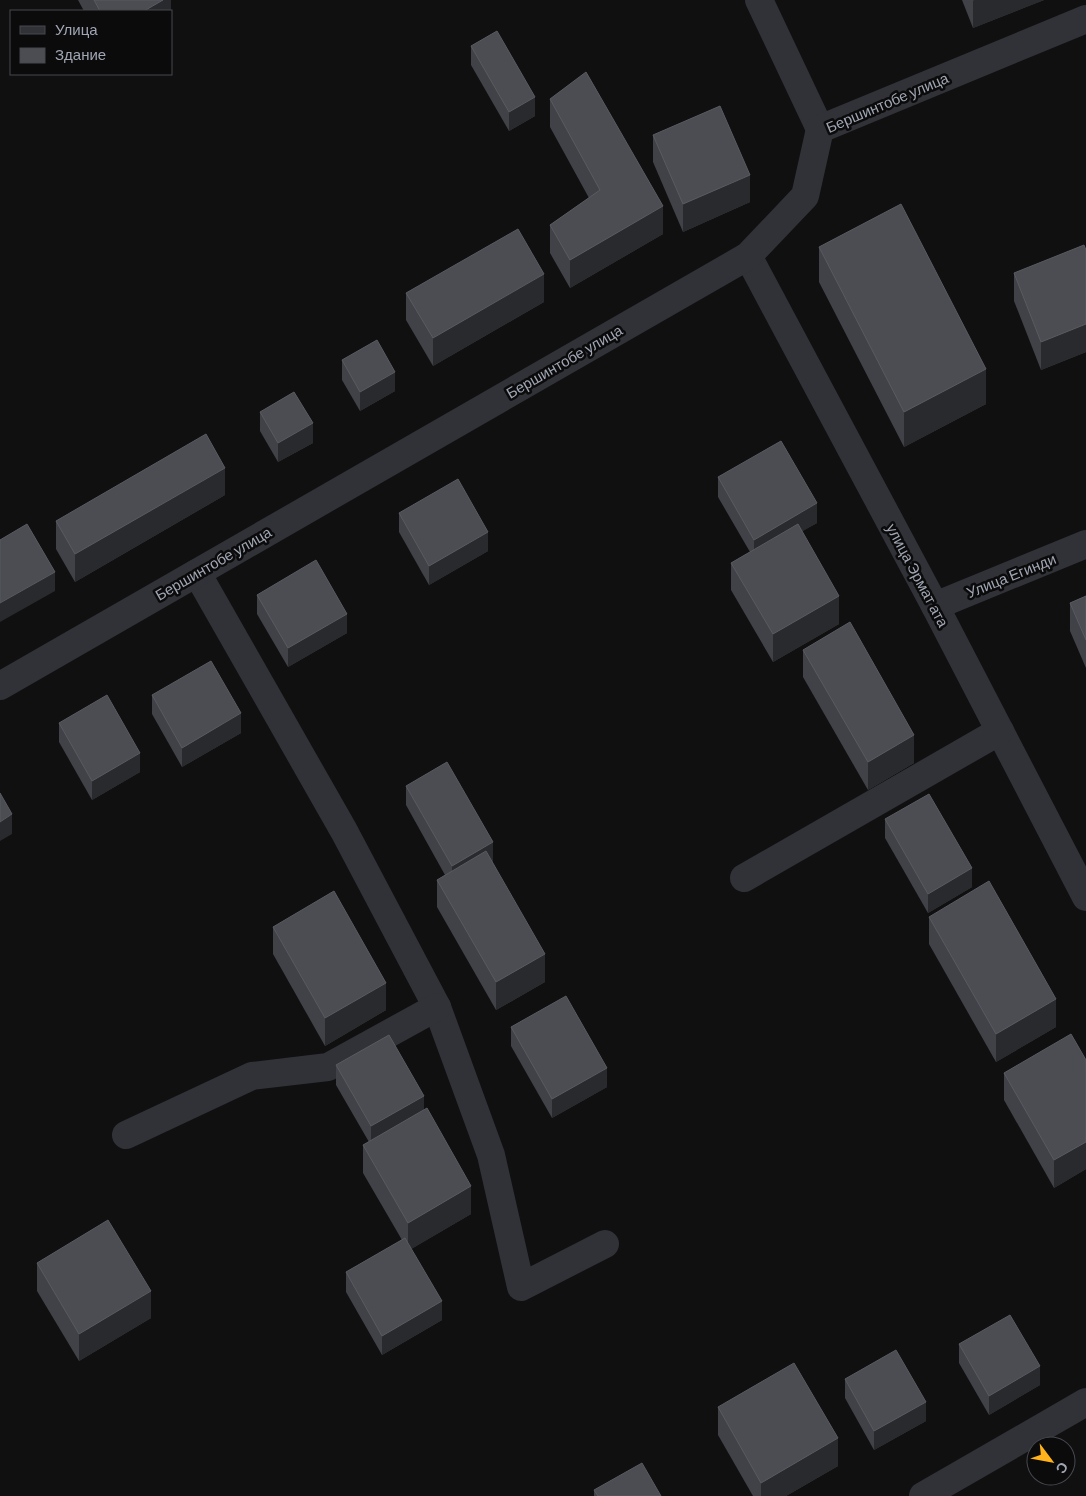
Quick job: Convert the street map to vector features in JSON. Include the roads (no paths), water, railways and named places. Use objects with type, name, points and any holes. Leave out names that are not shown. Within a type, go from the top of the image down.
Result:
[{"type":"street","points":[[759,0],[820,129]]},
{"type":"street","name":"Бершинтобе улица","points":[[0,686],[748,256],[805,196],[820,129],[1086,18]]},
{"type":"street","name":"улица Эрмат ата","points":[[748,256],[935,606],[1086,897]]},
{"type":"street","name":"Улица Егинди","points":[[935,606],[1086,544]]},
{"type":"street","points":[[197,573],[344,831],[437,1007],[491,1154],[521,1287],[605,1244]]},
{"type":"street","points":[[744,878],[1000,731]]},
{"type":"street","points":[[126,1135],[252,1076],[328,1067],[437,1007]]},
{"type":"street","points":[[923,1496],[1086,1402]]}]
